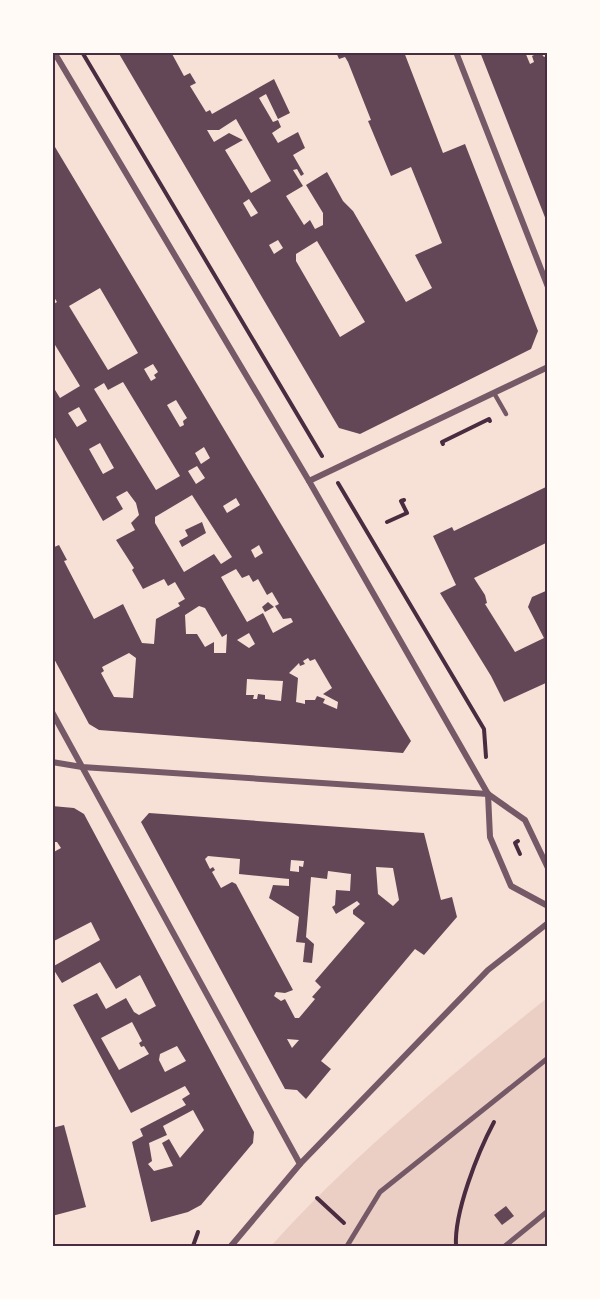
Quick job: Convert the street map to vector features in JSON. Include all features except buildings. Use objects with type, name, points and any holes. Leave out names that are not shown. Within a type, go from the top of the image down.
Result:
[{"type":"street","points":[[54,52],[309,481],[488,794],[525,820],[548,868]]},
{"type":"street","points":[[456,52],[548,287]]},
{"type":"street","points":[[309,481],[548,367]]},
{"type":"street","points":[[52,712],[300,1164]]},
{"type":"street","points":[[52,762],[82,767],[488,794]]},
{"type":"street","points":[[488,794],[490,837],[511,886],[547,905],[548,896]]},
{"type":"street","points":[[231,1246],[300,1164],[488,970],[548,923]]},
{"type":"street","points":[[347,1246],[380,1192],[548,1058]]},
{"type":"street","points":[[505,1246],[548,1211]]},
{"type":"lane","points":[[494,393],[506,414]]},
{"type":"path","points":[[82,52],[484,729],[486,761]]},
{"type":"path","points":[[443,444],[442,442],[489,419],[490,422]]},
{"type":"path","points":[[387,522],[407,513],[401,501],[404,500]]},
{"type":"path","points":[[456,1246],[465,1197],[482,1146],[498,1115]]},
{"type":"path","points":[[317,1198],[354,1232]]},
{"type":"path","points":[[193,1246],[198,1232]]},
{"type":"shaded area","points":[[547,998],[547,1246],[271,1246],[369,1147],[439,1086]]}]
